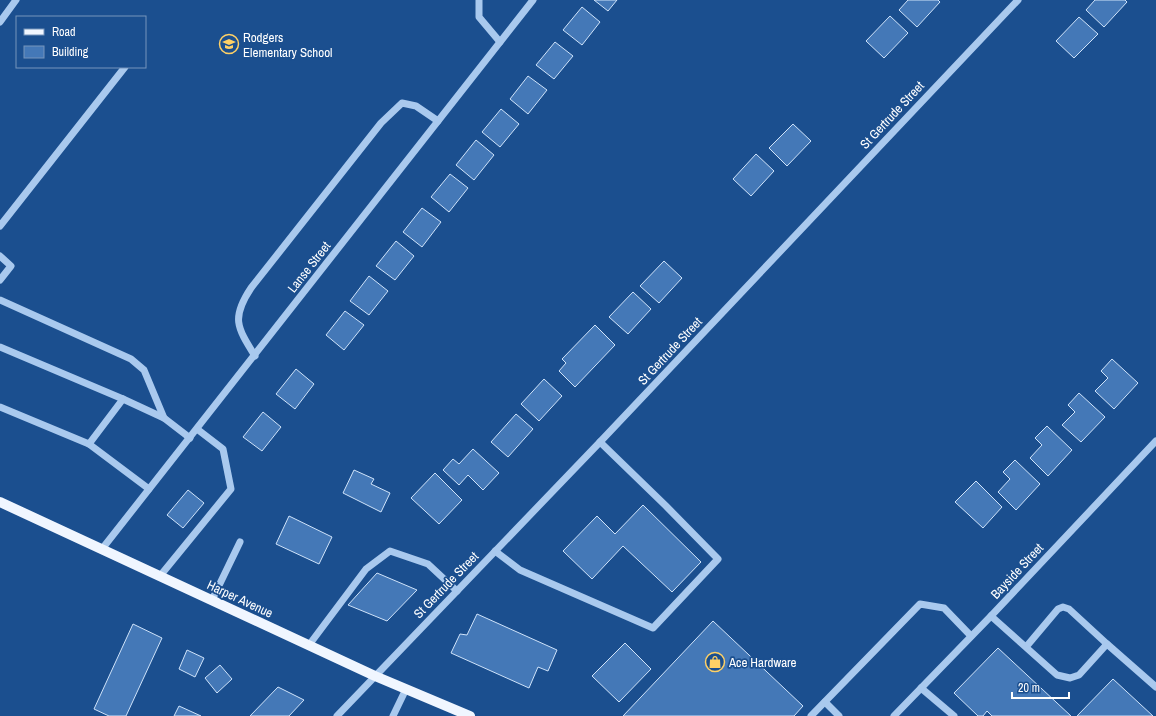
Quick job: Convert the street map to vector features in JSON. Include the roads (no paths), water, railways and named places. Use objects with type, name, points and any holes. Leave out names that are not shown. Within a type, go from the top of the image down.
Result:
[{"type":"main road","name":"Harper Avenue","points":[[0,502],[375,676],[470,716]]},
{"type":"street","points":[[0,22],[16,0]]},
{"type":"street","points":[[479,0],[479,17],[500,42]]},
{"type":"street","name":"Lanse Street","points":[[102,549],[533,0]]},
{"type":"street","name":"St Gertrude Street","points":[[337,716],[600,442],[1018,0]]},
{"type":"street","points":[[0,226],[124,68]]},
{"type":"street","points":[[255,356],[243,336],[238,324],[238,313],[243,300],[275,258],[381,123],[402,103],[416,106],[438,120]]},
{"type":"street","points":[[0,256],[11,266],[0,280]]},
{"type":"street","points":[[0,300],[131,359],[144,370],[164,418]]},
{"type":"street","points":[[0,347],[164,418],[190,438]]},
{"type":"street","points":[[89,444],[123,399]]},
{"type":"street","points":[[0,407],[89,444],[149,489]]},
{"type":"street","points":[[160,576],[231,488],[223,449],[197,429]]},
{"type":"street","name":"Bayside Street","points":[[894,716],[991,616],[1156,441]]},
{"type":"street","points":[[495,551],[520,570],[654,628],[718,559],[600,442]]},
{"type":"street","points":[[212,600],[240,542]]},
{"type":"street","points":[[309,645],[366,569],[390,550],[428,564],[457,591]]},
{"type":"street","points":[[811,716],[920,604],[944,608],[971,636]]},
{"type":"street","points":[[1026,647],[1058,609],[1063,607],[1069,608],[1156,687]]},
{"type":"street","points":[[991,616],[1057,674],[1070,678],[1079,675],[1107,644]]},
{"type":"street","points":[[921,688],[954,716]]},
{"type":"street","points":[[393,716],[406,689]]},
{"type":"street","points":[[825,702],[839,716]]},
{"type":"place","name":"Rodgers Elementary School","points":[[229,44]]},
{"type":"place","name":"Ace Hardware","points":[[715,662]]}]
